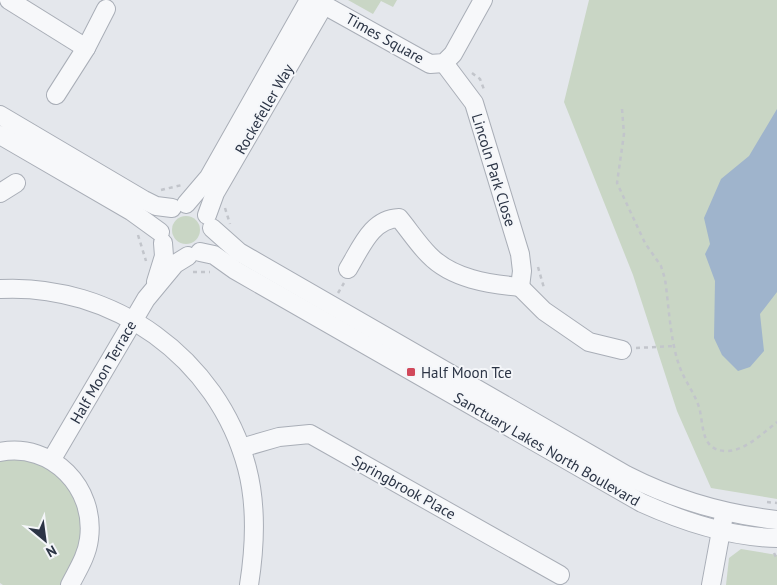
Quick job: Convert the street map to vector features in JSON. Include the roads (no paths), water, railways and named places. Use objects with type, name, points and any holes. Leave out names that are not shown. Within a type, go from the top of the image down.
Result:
[{"type":"street","points":[[9,0],[86,48]]},
{"type":"street","name":"Times Square","points":[[316,2],[430,64],[444,63],[453,54],[483,0]]},
{"type":"street","name":"Rockefeller Way","points":[[179,206],[209,177],[316,2]]},
{"type":"street","name":"Rockefeller Way","points":[[210,221],[215,193],[316,2]]},
{"type":"street","points":[[56,96],[86,48],[106,9]]},
{"type":"street","name":"Lincoln Park Close","points":[[444,63],[474,103],[520,254],[522,271],[520,287]]},
{"type":"street","points":[[0,115],[156,206],[200,208],[210,221],[209,242],[194,254],[174,253],[162,238],[131,211],[0,135]]},
{"type":"street","points":[[0,193],[16,183]]},
{"type":"street","points":[[162,238],[163,218],[179,206]]},
{"type":"street","points":[[348,269],[372,230],[384,221],[399,218],[430,256],[444,266],[480,283],[520,287],[544,311],[589,342],[622,350]]},
{"type":"street","name":"Sanctuary Lakes North Boulevard","points":[[210,221],[238,252],[626,475],[688,503],[724,513],[777,520]]},
{"type":"street","name":"Half Moon Terrace","points":[[155,285],[162,264],[162,238]]},
{"type":"street","name":"Sanctuary Lakes North Boulevard","points":[[194,254],[221,259],[235,270],[611,487],[672,516],[775,546]]},
{"type":"street","name":"Half Moon Terrace","points":[[52,459],[155,285],[175,264],[194,254]]},
{"type":"street","points":[[0,288],[43,290],[74,295],[113,309],[132,322],[161,337],[199,375],[227,418],[241,448],[248,470],[256,530],[249,585]]},
{"type":"street","name":"Springbrook Place","points":[[241,448],[279,437],[310,434],[560,575]]},
{"type":"street","points":[[0,452],[30,453],[52,459],[79,487],[89,519],[88,546],[84,559],[70,585]]},
{"type":"street","points":[[711,585],[724,513]]},
{"type":"water","points":[[777,109],[777,292],[760,314],[764,351],[750,367],[738,371],[722,355],[714,338],[715,281],[705,254],[710,244],[704,218],[721,179],[749,156]]},
{"type":"place","name":"Half Moon Tce","points":[[411,372]]}]
